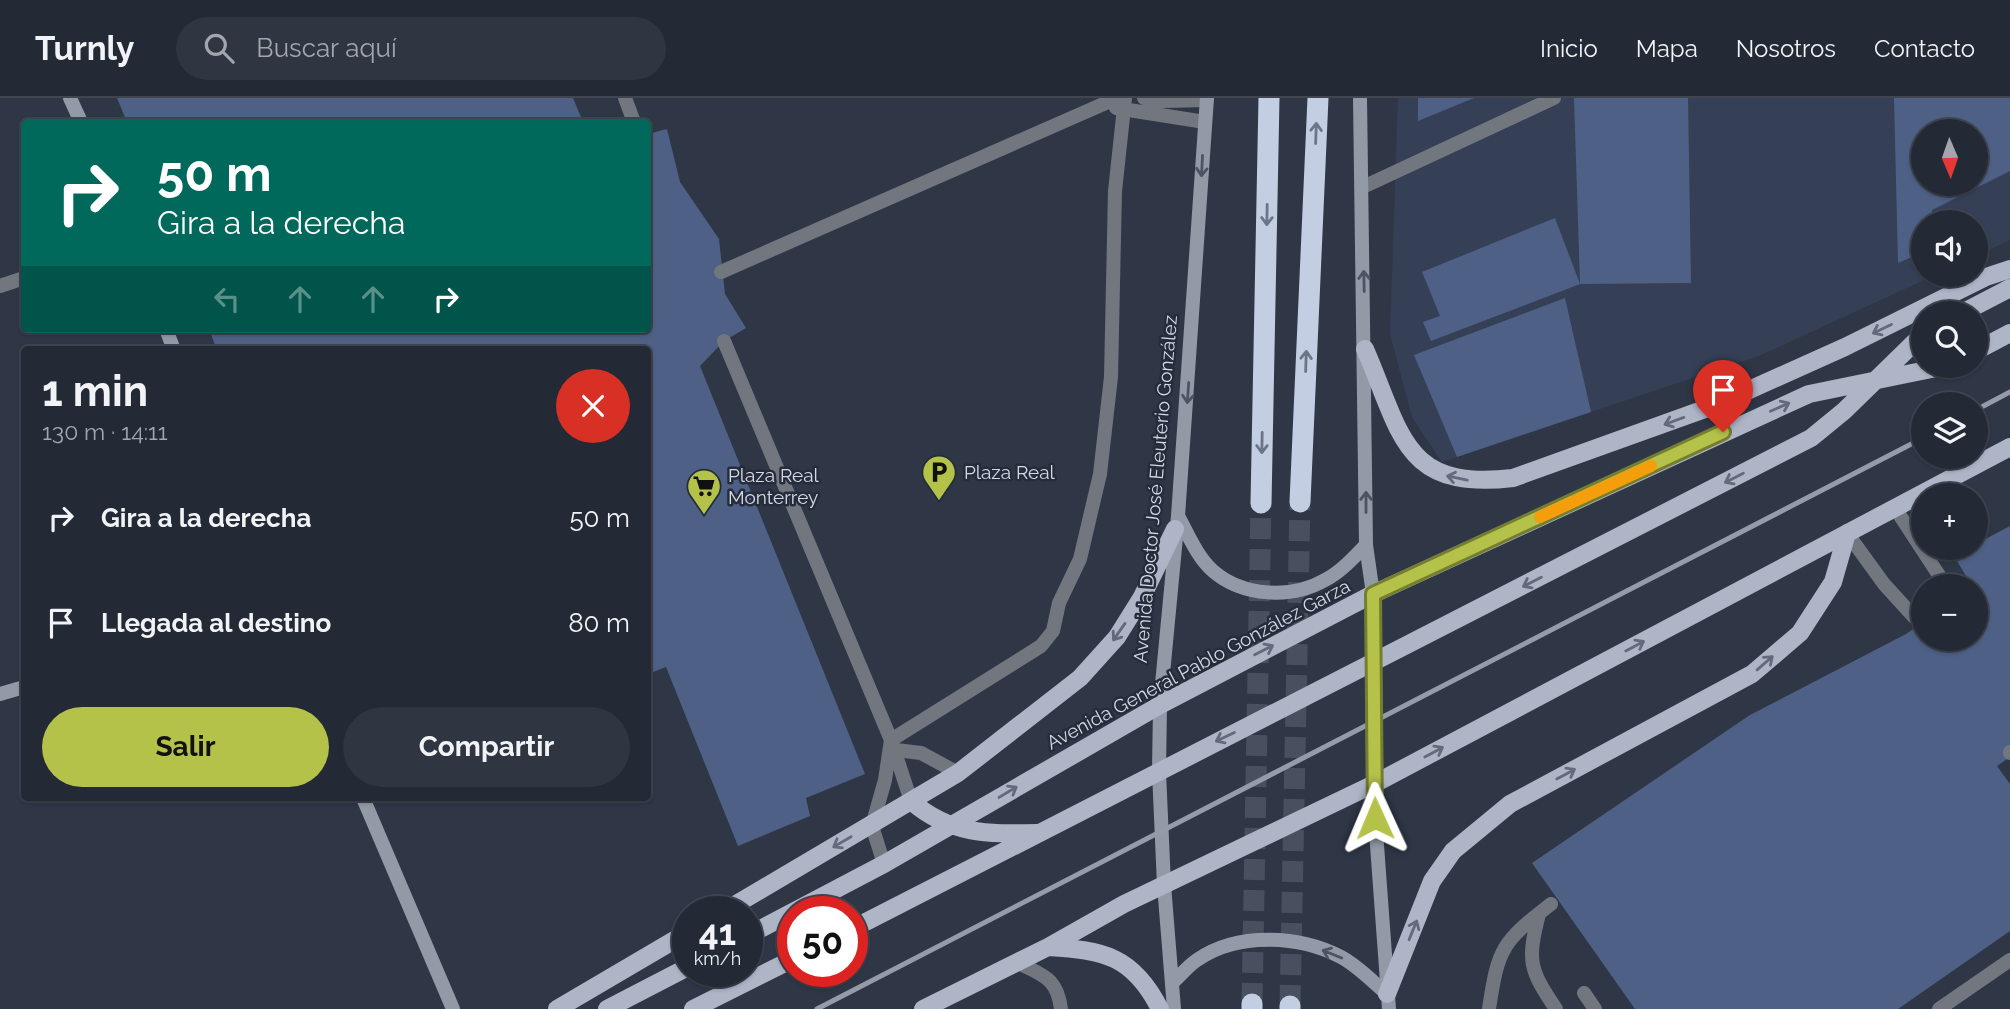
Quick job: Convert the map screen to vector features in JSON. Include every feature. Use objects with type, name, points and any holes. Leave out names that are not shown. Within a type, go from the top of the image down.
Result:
[{"type":"highway","points":[[1261,503],[1269,98]]},
{"type":"highway","points":[[1300,502],[1318,98]]},
{"type":"main road","points":[[71,98],[79,119]]},
{"type":"main road","points":[[1360,98],[1366,545],[1373,594],[1374,784],[1388,1001]]},
{"type":"main road","name":"Avenida Doctor José Eleuterio González","points":[[1174,1009],[1164,885],[1159,772],[1160,705],[1177,523],[1207,99]]},
{"type":"main road","points":[[1365,349],[1407,444],[1421,462],[1455,479],[1480,482],[1513,478],[1716,405],[1845,347],[1986,277],[2010,269]]},
{"type":"main road","points":[[1985,301],[2010,288]]},
{"type":"main road","points":[[1988,345],[2010,333]]},
{"type":"main road","points":[[868,921],[1811,438],[1911,346]]},
{"type":"main road","name":"Avenida General Pablo González Garza","points":[[763,928],[884,864],[1160,705],[1373,594],[1810,394],[1911,373]]},
{"type":"main road","points":[[923,1009],[1164,885],[1374,784],[2010,447]]},
{"type":"main road","points":[[751,896],[958,773],[1080,678],[1117,637],[1142,597],[1177,523],[1213,571],[1254,592],[1283,593],[1306,589],[1326,580],[1366,545]]},
{"type":"main road","points":[[1388,1001],[1432,881],[1453,852],[1510,804],[1752,674],[1800,633],[1833,582],[1847,533]]},
{"type":"main road","points":[[0,694],[21,688]]},
{"type":"main road","points":[[364,801],[453,1009]]},
{"type":"main road","points":[[911,801],[949,827],[995,834],[1044,832]]},
{"type":"main road","points":[[1173,982],[1198,959],[1209,954],[1231,945],[1269,939],[1308,945],[1342,958],[1388,1001]]},
{"type":"main road","points":[[557,1009],[672,941]]},
{"type":"main road","points":[[1048,947],[1093,951],[1119,960],[1150,988],[1160,1009]]},
{"type":"main road","points":[[693,1009],[777,967]]},
{"type":"main road","points":[[607,1009],[672,975]]},
{"type":"street","points":[[625,98],[633,119]]},
{"type":"street","points":[[1144,98],[1162,101],[1207,99]]},
{"type":"street","points":[[1363,187],[1554,98]]},
{"type":"street","points":[[884,864],[872,826],[894,745],[1041,646],[1052,631],[1059,603],[1080,559],[1100,474],[1111,377],[1117,103]]},
{"type":"street","points":[[721,272],[1117,103],[1205,122]]},
{"type":"street","points":[[0,286],[21,279]]},
{"type":"street","points":[[724,341],[894,745],[911,801]]},
{"type":"street","points":[[1895,508],[1939,574]]},
{"type":"street","points":[[1847,533],[1884,584],[1911,606]]},
{"type":"street","points":[[894,745],[921,753],[958,773]]},
{"type":"street","points":[[1489,1009],[1496,968],[1512,934],[1551,904]]},
{"type":"street","points":[[1539,914],[1531,946],[1534,976],[1556,1009]]},
{"type":"street","points":[[1939,1009],[2010,960]]},
{"type":"street","points":[[1017,962],[1050,979],[1056,987],[1061,1009]]},
{"type":"street","points":[[1584,993],[1595,1009]]},
{"type":"shaded area","points":[[1398,98],[2010,98],[2010,240],[1988,250],[1988,210],[1911,210],[1911,286],[1761,355],[1442,462],[1412,417],[1390,334]]},
{"type":"building","points":[[117,98],[573,98],[582,119],[126,119]]},
{"type":"building","points":[[1418,98],[1474,98],[1418,121]]},
{"type":"building","points":[[1574,98],[1688,98],[1691,283],[1580,284]]},
{"type":"building","points":[[1894,98],[2010,98],[2010,171],[1988,182],[1988,119],[1911,119],[1911,196],[1960,196],[1932,210],[1911,210],[1911,257],[1898,263]]},
{"type":"building","name":"Plaza Real Monterrey","points":[[667,129],[680,182],[719,239],[725,294],[746,328],[724,341],[700,366],[865,774],[806,798],[810,816],[738,846],[666,667],[651,673],[651,346],[215,346],[211,333],[651,333],[651,133]]},
{"type":"building","points":[[1555,218],[1580,284],[1431,341],[1423,322],[1440,316],[1422,272]]},
{"type":"building","points":[[1565,298],[1591,412],[1457,457],[1414,355]]},
{"type":"building","points":[[2010,526],[2010,757],[1997,766],[2010,784],[2010,931],[1898,1009],[1635,1009],[1532,863],[1750,715],[1911,630],[1911,651],[1988,651],[1988,574],[1965,574],[1956,560],[1988,560],[1988,538]]},
{"type":"tunnel","points":[[1290,1006],[1300,502]]},
{"type":"tunnel","points":[[1252,1004],[1261,503]]},
{"type":"railway","points":[[1988,404],[2010,392]]},
{"type":"railway","points":[[817,1009],[1911,444]]},
{"type":"slow traffic","points":[[1540,517],[1651,466]]},
{"type":"place","name":"Plaza Real","points":[[939,502]]},
{"type":"place","name":"Plaza Real Monterrey","points":[[704,516]]},
{"type":"route","points":[[1375,818],[1373,594],[1723,432]]}]
